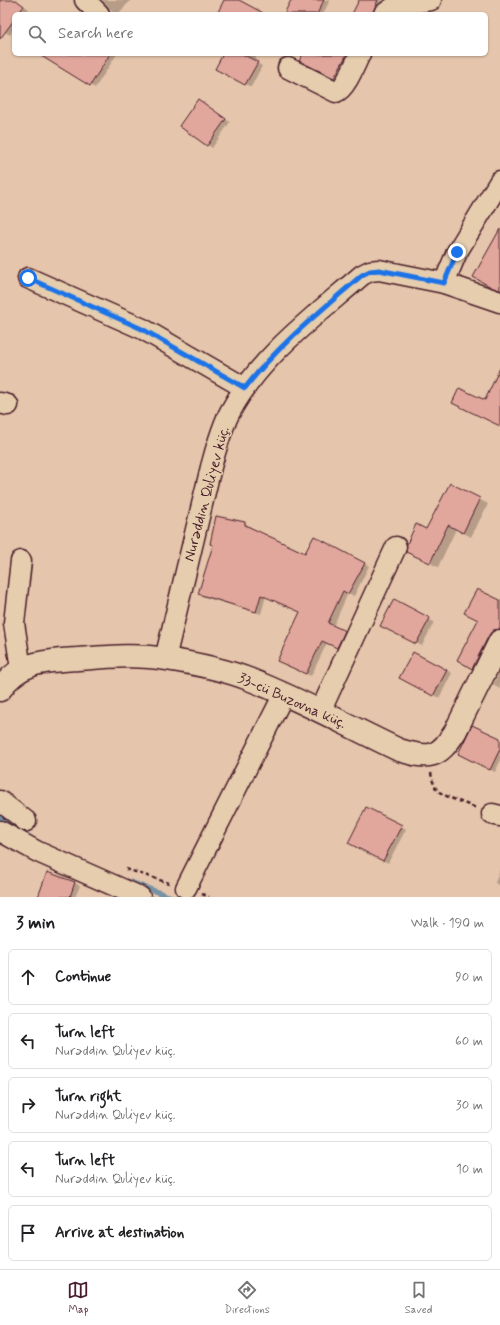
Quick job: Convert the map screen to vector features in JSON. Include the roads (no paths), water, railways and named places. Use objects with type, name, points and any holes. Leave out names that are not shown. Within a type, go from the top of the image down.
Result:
[{"type":"street","points":[[85,0],[97,12]]},
{"type":"street","points":[[386,12],[397,5],[431,0]]},
{"type":"street","points":[[288,68],[336,92],[340,90],[344,84],[359,56]]},
{"type":"street","points":[[444,283],[457,252],[500,181]]},
{"type":"street","name":"Nurəddin Quliyev küç.","points":[[166,659],[219,438],[229,413],[260,368],[283,344],[362,275],[370,271],[379,270],[444,283],[500,302]]},
{"type":"street","points":[[28,278],[142,329],[245,388]]},
{"type":"street","points":[[320,712],[396,547]]},
{"type":"street","points":[[21,561],[14,623],[21,668]]},
{"type":"street","name":"33-cü Buzovna küç.","points":[[0,690],[21,668],[49,661],[96,657],[143,657],[166,659],[215,669],[249,680],[284,694],[399,750],[415,755],[428,755],[439,752],[447,744],[455,732],[500,641]]},
{"type":"street","points":[[186,888],[284,694]]},
{"type":"street","points":[[0,801],[26,821]]},
{"type":"street","points":[[0,831],[105,890],[140,897]]},
{"type":"waterway","points":[[0,817],[28,836]]},
{"type":"waterway","points":[[130,882],[171,897]]}]
